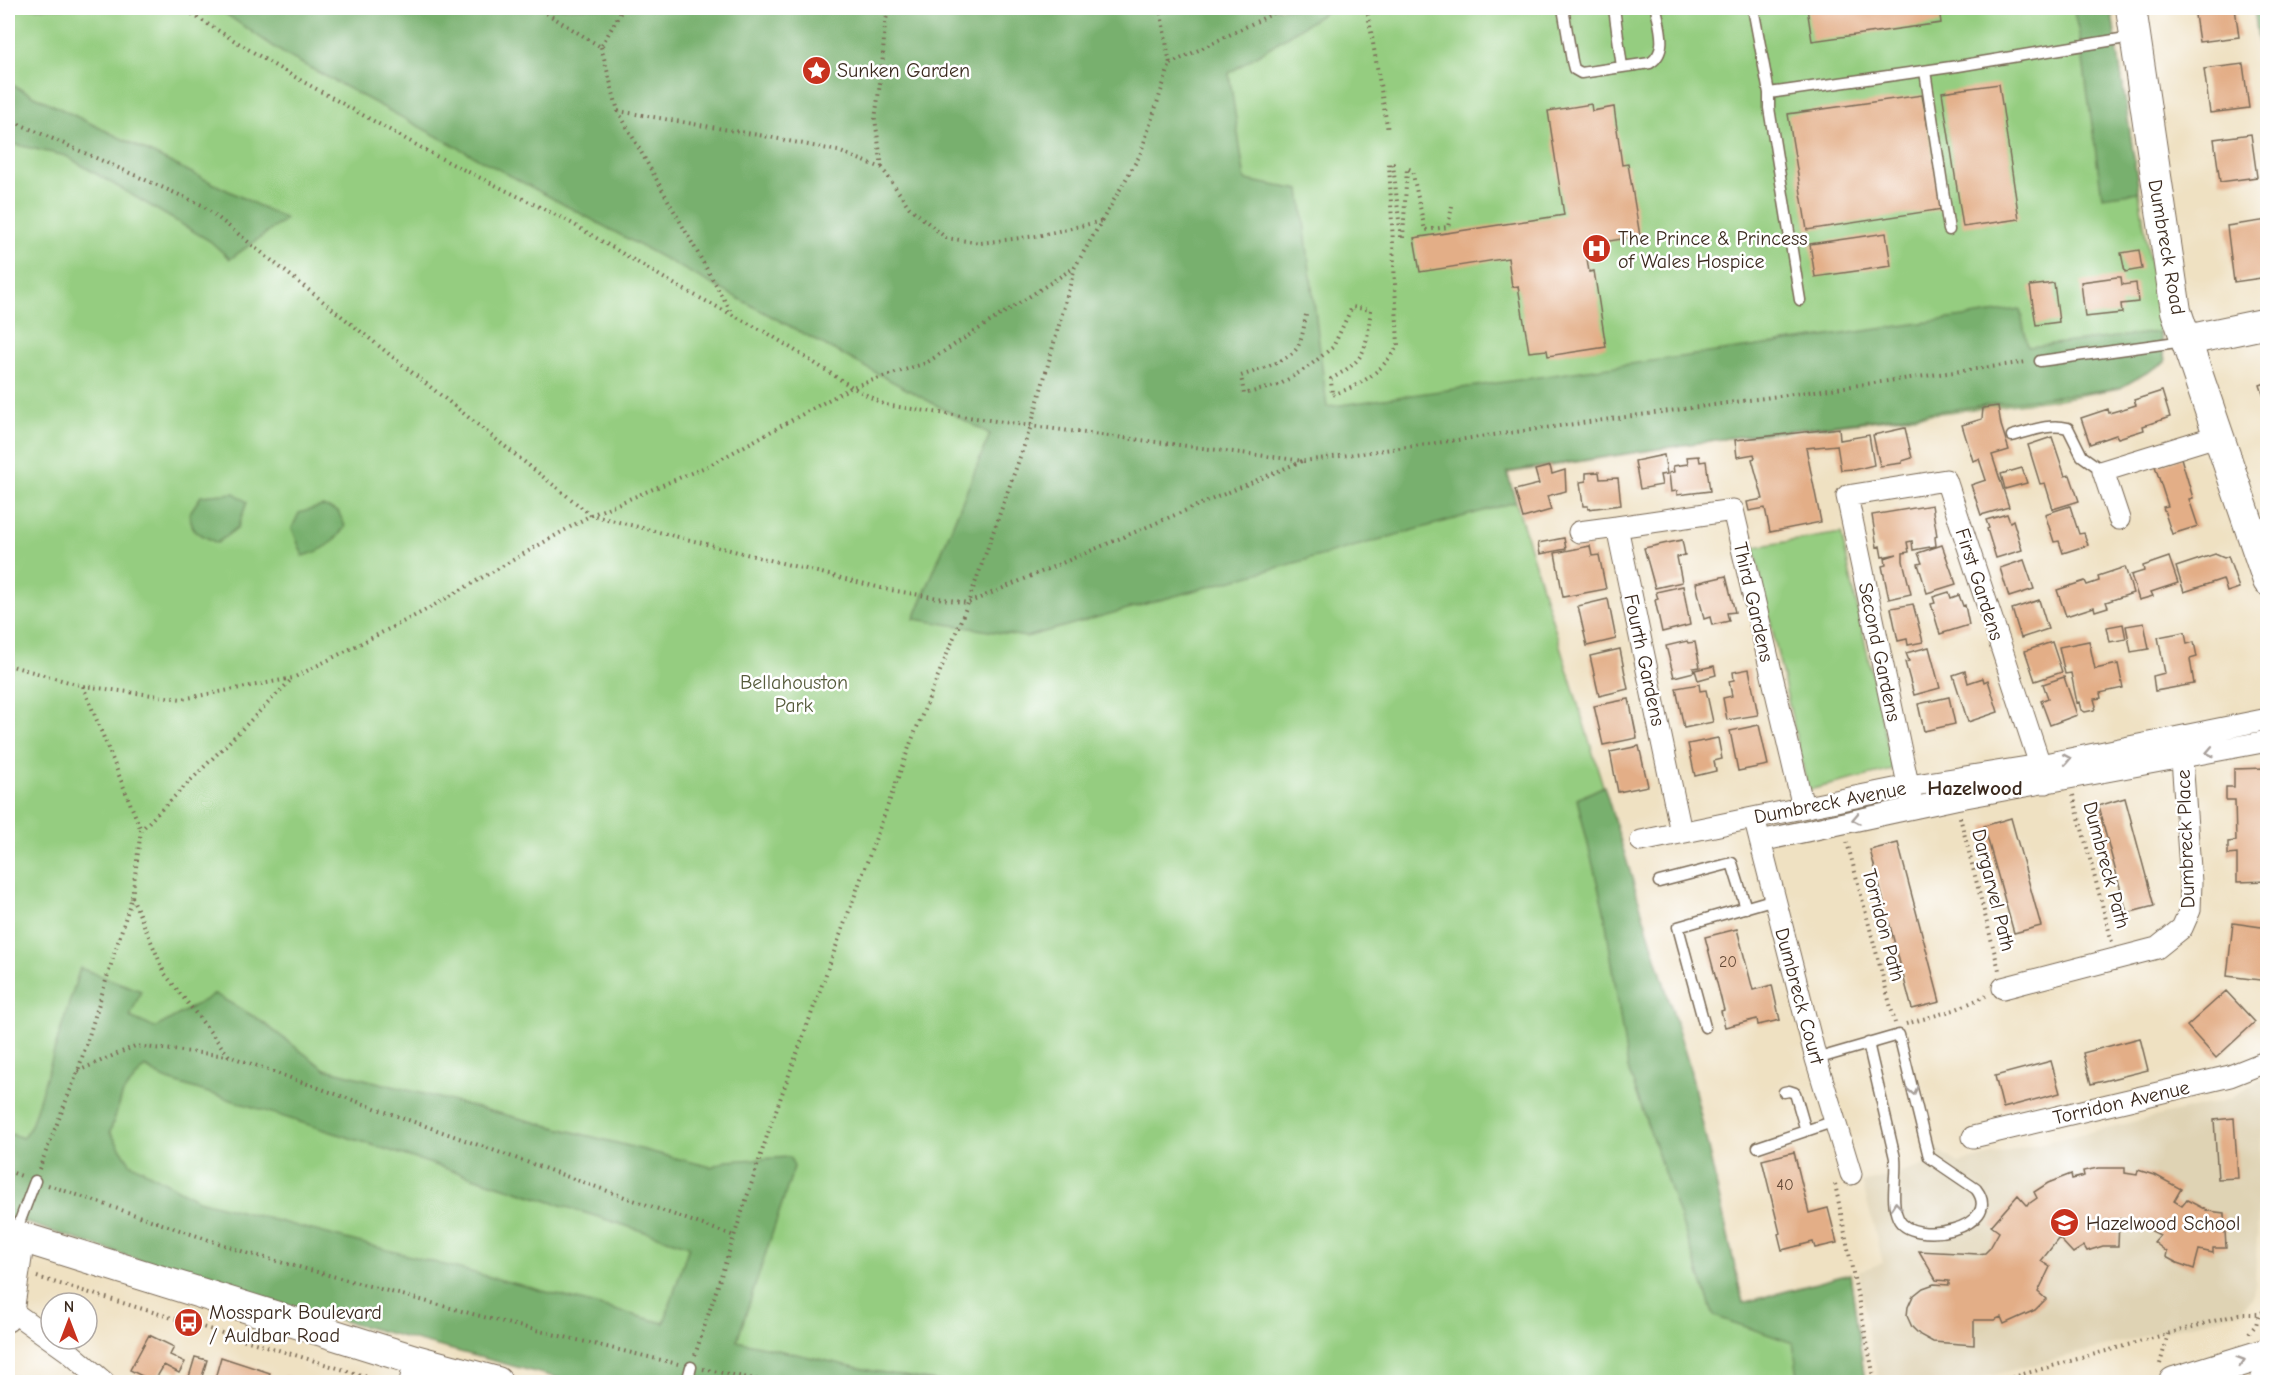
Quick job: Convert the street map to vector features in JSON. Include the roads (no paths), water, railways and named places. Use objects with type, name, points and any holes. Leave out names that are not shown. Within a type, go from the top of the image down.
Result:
[{"type":"street","name":"Dumbreck Road","points":[[2131,8],[2176,311],[2268,581]]},
{"type":"street","points":[[2187,340],[2268,323]]},
{"type":"street","points":[[2119,519],[2103,471],[2220,435]]},
{"type":"street","name":"First Gardens","points":[[1848,496],[1946,480],[2043,774]]},
{"type":"street","name":"Second Gardens","points":[[1848,496],[1913,808]]},
{"type":"street","name":"Third Gardens","points":[[1617,527],[1733,510],[1803,807]]},
{"type":"street","points":[[1579,532],[1617,527]]},
{"type":"street","name":"Fourth Gardens","points":[[1617,527],[1681,832]]},
{"type":"street","name":"Dumbreck Avenue","points":[[1760,841],[1955,799],[2180,736],[2268,718]]},
{"type":"street","name":"Dumbreck Place","points":[[2003,988],[2157,948],[2177,933],[2187,920],[2190,910],[2191,882],[2180,736]]},
{"type":"street","name":"Dumbreck Avenue","points":[[1641,841],[1909,786],[2043,774],[2069,778],[2268,741]]},
{"type":"street","name":"Dumbreck Court","points":[[1753,817],[1816,1059],[1851,1174]]},
{"type":"street","name":"Torridon Avenue","points":[[1973,1137],[2230,1076],[2268,1061]]},
{"type":"street","points":[[104,1383],[69,1352],[10,1316],[19,1272],[15,1235],[413,1371],[497,1383]]},
{"type":"street","points":[[2166,1378],[2258,1343]]},
{"type":"lane","points":[[1563,8],[1574,69],[1581,73],[1650,63],[1658,58],[1661,43],[1656,8]]},
{"type":"lane","points":[[1614,8],[1623,67]]},
{"type":"lane","points":[[1753,8],[1769,93],[1769,108],[1800,300]]},
{"type":"lane","points":[[1769,93],[2136,37]]},
{"type":"lane","points":[[1924,71],[1949,230]]},
{"type":"lane","points":[[2040,361],[2187,340]]},
{"type":"lane","points":[[2013,436],[2058,425],[2068,428],[2082,456],[2103,471]]},
{"type":"lane","points":[[1659,882],[1732,863],[1746,908]]},
{"type":"lane","points":[[1705,1027],[1678,927],[1775,899]]},
{"type":"lane","points":[[1816,1059],[1868,1043],[1897,1031],[1929,1157],[1976,1189],[1981,1195],[1982,1203],[1979,1211],[1973,1219],[1960,1228],[1943,1232],[1926,1232],[1906,1227],[1899,1221],[1895,1209],[1895,1158],[1868,1043]]},
{"type":"lane","points":[[1784,1092],[1790,1091],[1794,1094],[1806,1131]]},
{"type":"lane","points":[[1758,1147],[1835,1121]]},
{"type":"lane","points":[[15,1235],[35,1180]]},
{"type":"lane","points":[[687,1383],[691,1367]]},
{"type":"place","name":"Sunken Garden","points":[[816,70]]},
{"type":"place","name":"The Prince & Princess of Wales Hospice","points":[[1597,249]]},
{"type":"place","name":"Hazelwood School","points":[[2065,1223]]},
{"type":"place","name":"Mosspark Boulevard / Auldbar Road","points":[[188,1323]]},
{"type":"district","name":"Hazelwood","points":[[1975,788]]},
{"type":"park label","name":"Bellahouston Park","points":[[794,694]]}]
